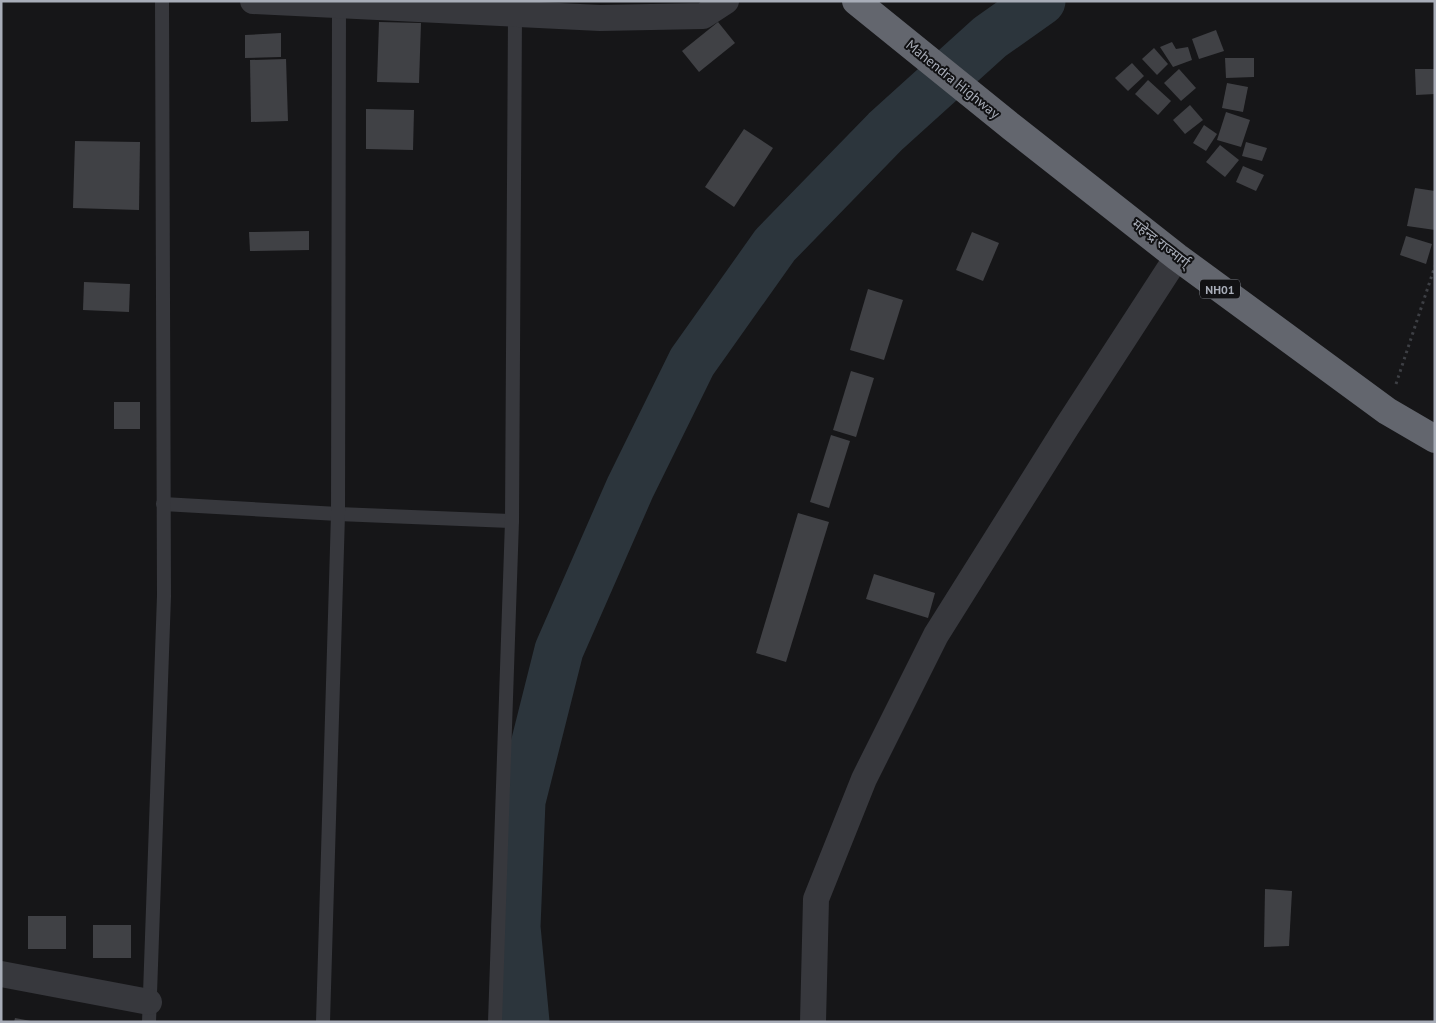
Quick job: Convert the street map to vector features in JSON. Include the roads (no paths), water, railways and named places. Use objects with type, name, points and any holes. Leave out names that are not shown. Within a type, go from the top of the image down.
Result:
[{"type":"highway","name":"Mahendra Highway","points":[[856,1],[1013,128]]},
{"type":"highway","name":"महेन्द्र राज्मार्ग्","points":[[1013,128],[1177,257],[1387,411],[1435,439]]},
{"type":"street","points":[[253,1],[338,5],[368,4],[600,18],[703,16],[726,1]]},
{"type":"street","points":[[813,1022],[816,900],[864,778],[936,634],[1177,257]]},
{"type":"street","points":[[1,974],[149,1012]]},
{"type":"lane","points":[[149,1012],[164,596],[162,1]]},
{"type":"lane","points":[[323,1022],[338,514],[338,5]]},
{"type":"lane","points":[[495,1022],[512,521],[515,14]]},
{"type":"lane","points":[[163,504],[512,521]]},
{"type":"waterway","points":[[525,1022],[516,927],[521,801],[559,650],[630,488],[692,362],[775,245],[886,131],[990,37],[1041,1]]}]
